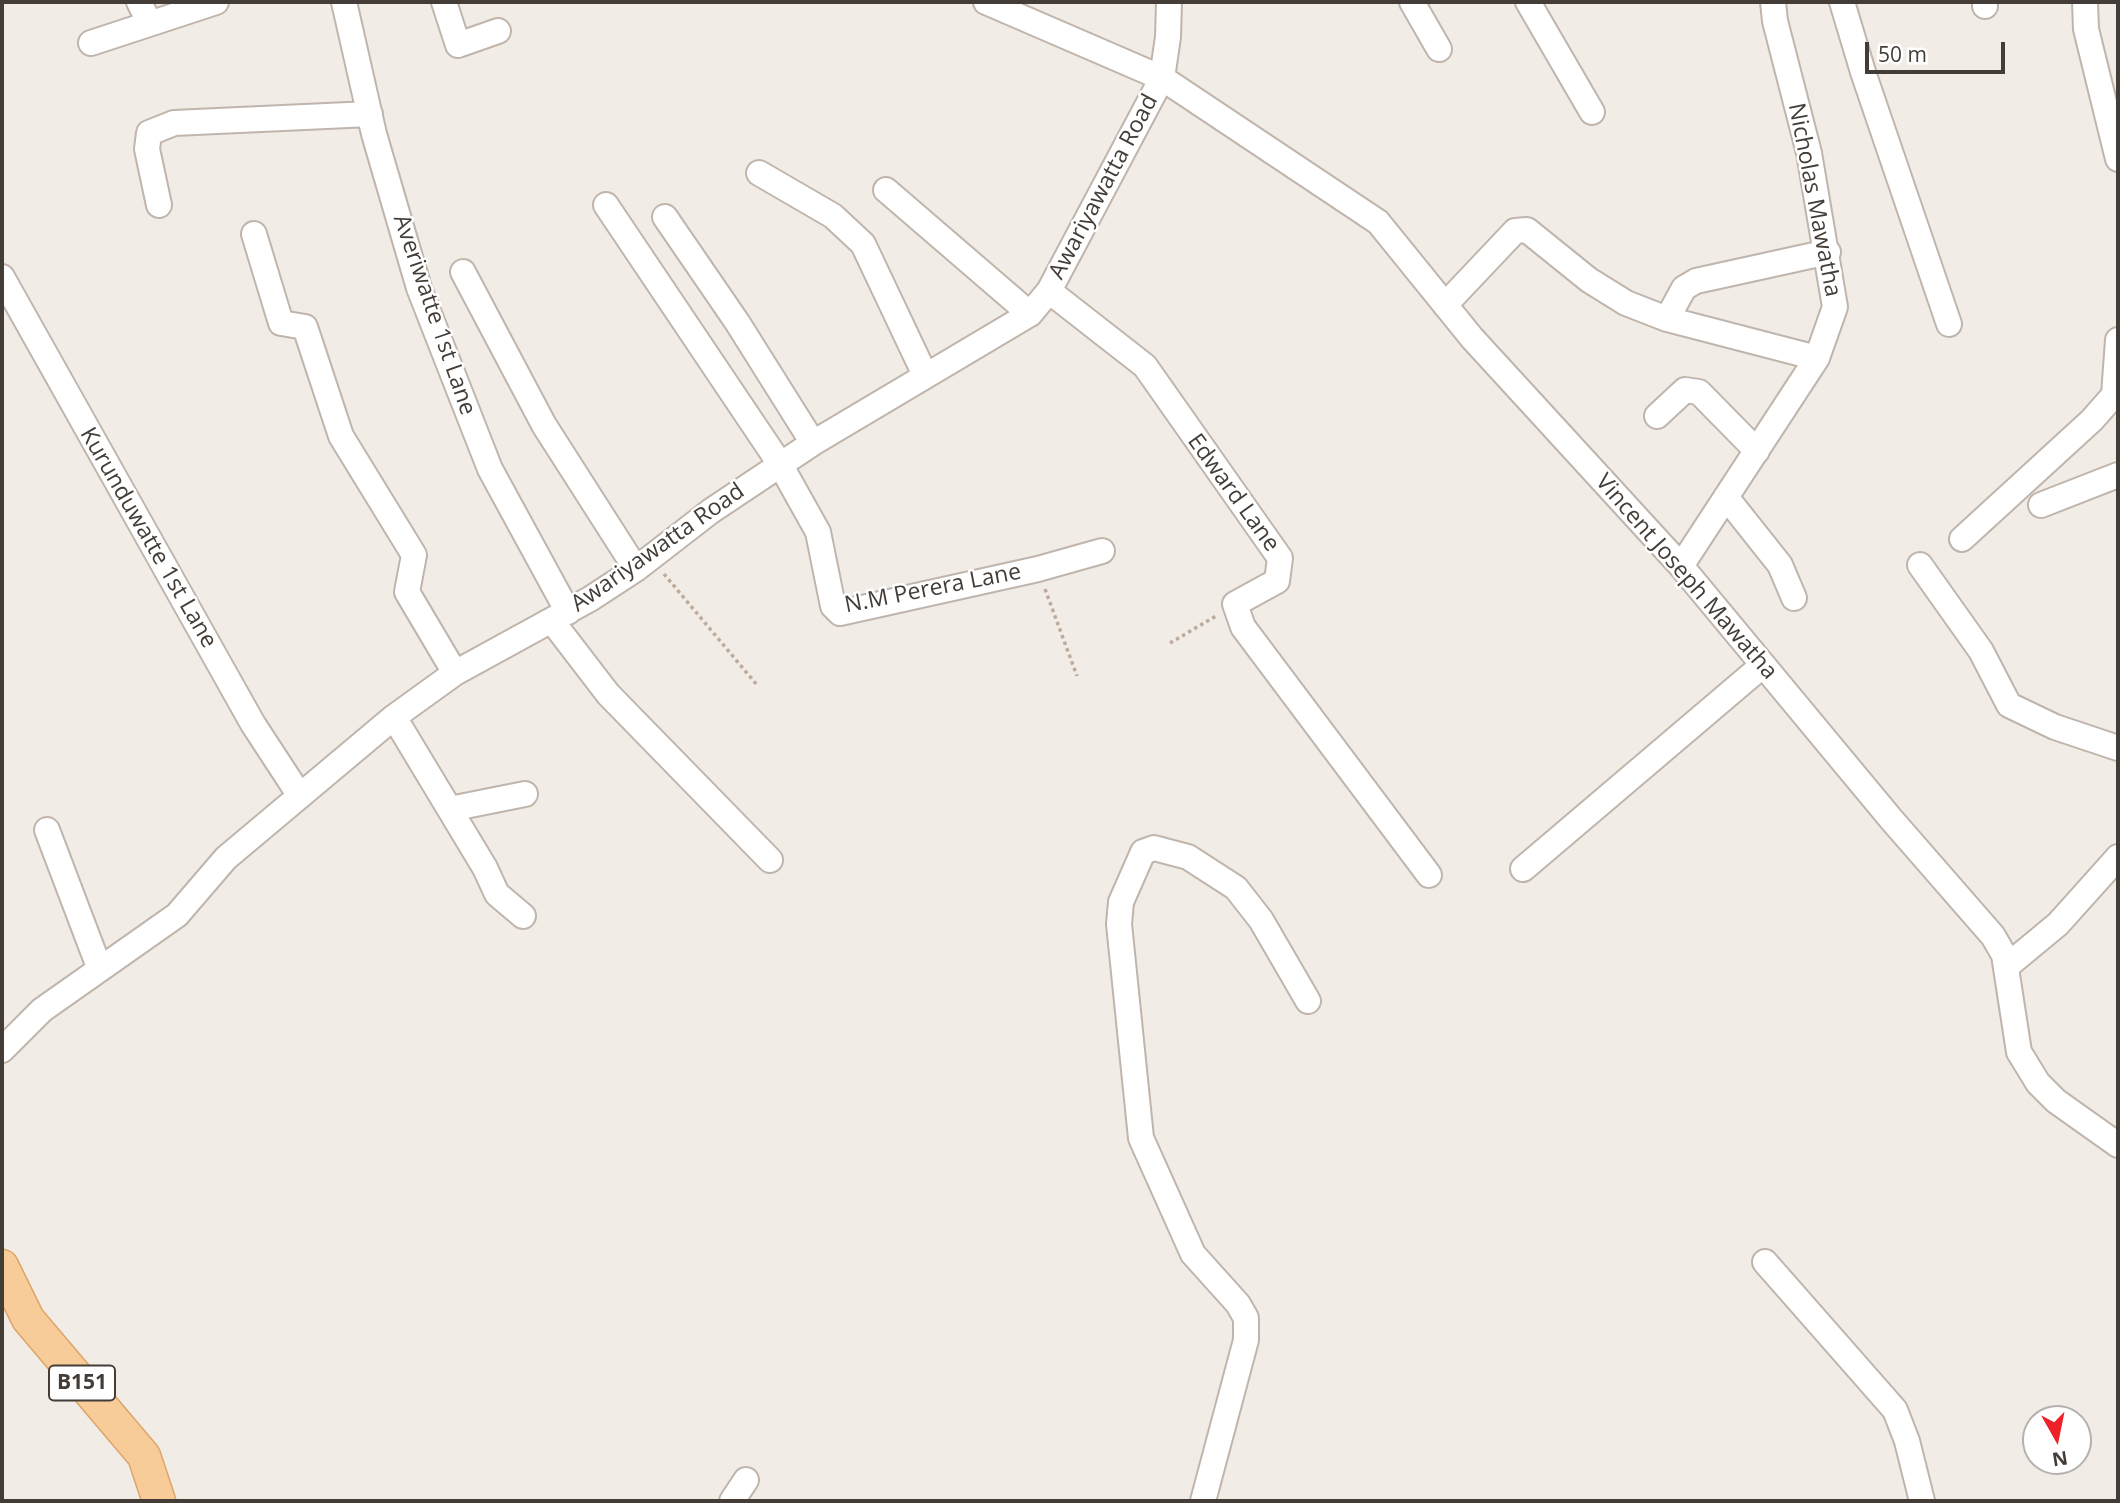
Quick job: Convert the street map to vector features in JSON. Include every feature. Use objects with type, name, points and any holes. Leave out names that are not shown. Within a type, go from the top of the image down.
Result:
[{"type":"main road","name":"B151","points":[[2,1266],[28,1319],[144,1456],[159,1501]]},
{"type":"street","points":[[91,43],[144,12],[216,2]]},
{"type":"street","name":"Averiwatte 1st Lane","points":[[344,2],[370,114],[419,288],[485,456],[560,616],[608,694],[770,860]]},
{"type":"street","points":[[444,2],[458,45],[498,31]]},
{"type":"street","name":"Vincent Joseph Mawatha","points":[[986,2],[1162,78],[1378,222],[1445,305],[1681,566],[1993,936],[2004,955],[2019,1052],[2038,1083],[2056,1101],[2118,1145]]},
{"type":"street","name":"Awariyawatta Road","points":[[2,1050],[42,1010],[99,967],[134,948],[177,915],[226,858],[394,717],[456,673],[560,616],[643,563],[813,443],[1030,314],[1049,291],[1162,78],[1168,37],[1169,2]]},
{"type":"street","points":[[1412,2],[1439,49]]},
{"type":"street","points":[[1528,2],[1592,112]]},
{"type":"street","name":"Nicholas Mawatha","points":[[1681,566],[1817,358],[1835,307],[1828,252],[1809,153],[1775,21],[1773,2]]},
{"type":"street","points":[[1842,2],[1949,324]]},
{"type":"street","points":[[2085,2],[2085,29],[2118,159]]},
{"type":"street","points":[[159,205],[147,149],[149,133],[174,123],[370,114]]},
{"type":"street","points":[[759,173],[833,216],[863,244],[925,375]]},
{"type":"street","points":[[886,190],[1030,314]]},
{"type":"street","points":[[606,205],[780,464]]},
{"type":"street","points":[[666,217],[737,322],[813,443]]},
{"type":"street","points":[[1445,305],[1514,231],[1527,230],[1589,280],[1626,303],[1667,319],[1817,358]]},
{"type":"street","points":[[254,234],[281,323],[304,327],[341,436],[414,555],[407,592],[456,673]]},
{"type":"street","points":[[1667,319],[1684,288],[1696,281],[1828,252]]},
{"type":"street","points":[[463,272],[544,425],[643,563]]},
{"type":"street","name":"Kurunduwatte 1st Lane","points":[[2,277],[253,724],[300,796]]},
{"type":"street","name":"Edward Lane","points":[[1049,291],[1144,366],[1280,558],[1277,581],[1236,604]]},
{"type":"street","points":[[1962,539],[2116,396],[2118,340]]},
{"type":"street","points":[[1657,415],[1685,390],[1699,392],[1757,451]]},
{"type":"street","name":"N.M Perera Lane","points":[[780,464],[818,532],[833,606],[840,613],[1038,569],[1102,551]]},
{"type":"street","points":[[2041,505],[2118,475]]},
{"type":"street","points":[[1726,497],[1780,565],[1794,598]]},
{"type":"street","points":[[1920,565],[1981,651],[2009,705],[2054,727],[2118,748]]},
{"type":"street","points":[[1236,604],[1243,627],[1429,875]]},
{"type":"street","points":[[1523,869],[1763,665]]},
{"type":"street","points":[[394,717],[485,868],[497,894],[523,916]]},
{"type":"street","points":[[450,809],[525,794]]},
{"type":"street","points":[[47,830],[99,967]]},
{"type":"street","points":[[1203,1501],[1246,1340],[1246,1318],[1238,1304],[1193,1254],[1142,1138],[1119,911],[1143,852],[1154,848],[1188,857],[1236,888],[1261,920],[1308,1001]]},
{"type":"street","points":[[2006,967],[2030,951],[2058,924],[2118,857]]},
{"type":"street","points":[[1765,1262],[1895,1410],[1907,1441],[1922,1501]]},
{"type":"street","points":[[732,1501],[746,1480]]},
{"type":"path","points":[[643,563],[757,685]]},
{"type":"path","points":[[1038,569],[1077,676]]},
{"type":"path","points":[[1170,643],[1236,604]]}]
